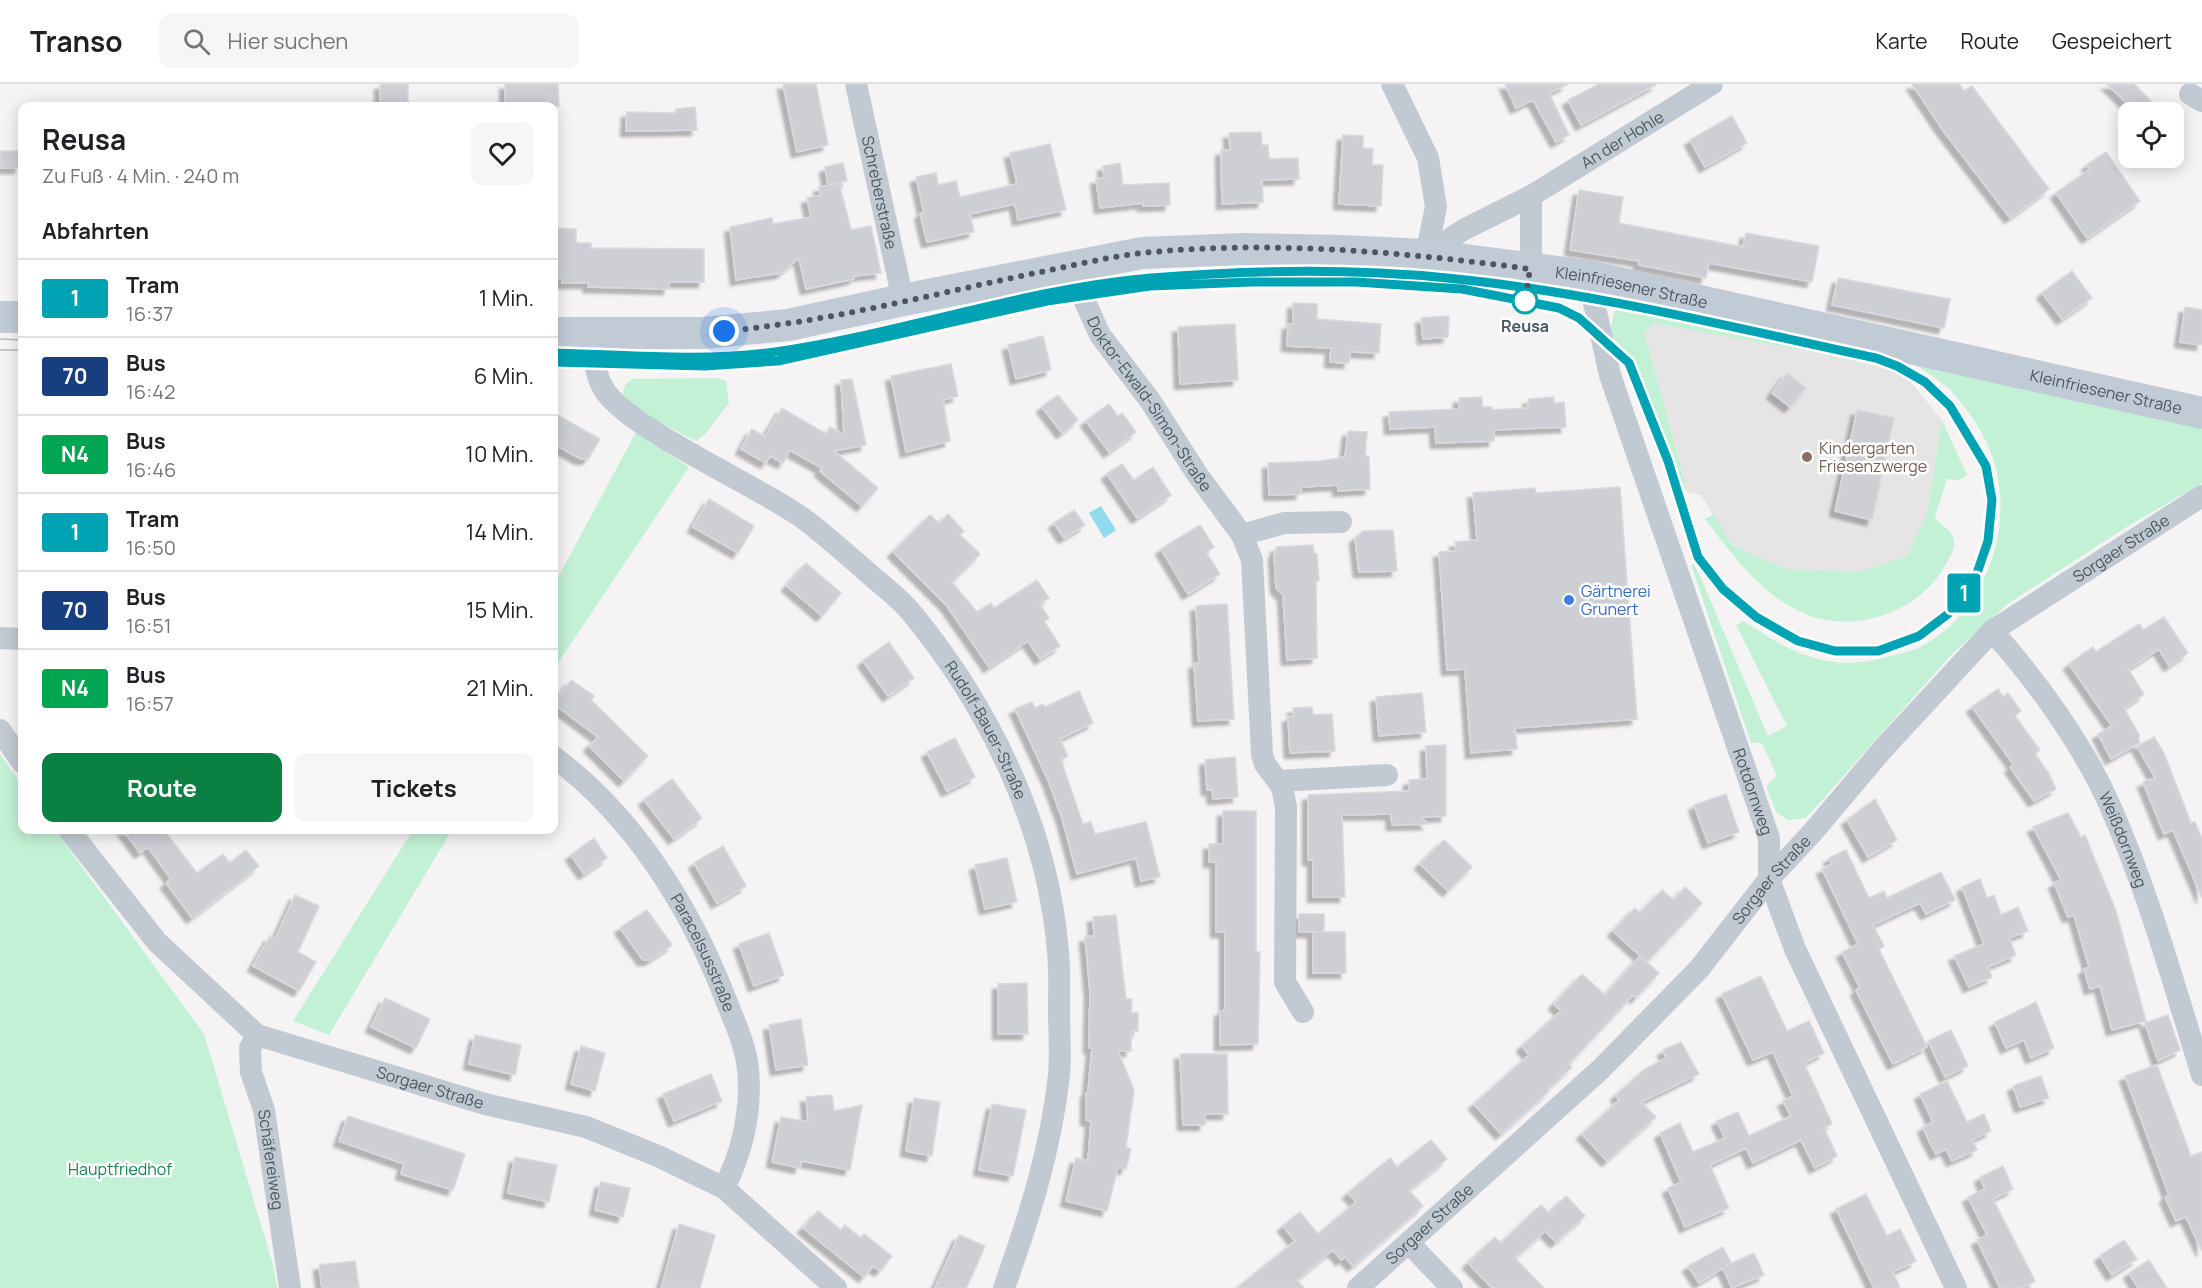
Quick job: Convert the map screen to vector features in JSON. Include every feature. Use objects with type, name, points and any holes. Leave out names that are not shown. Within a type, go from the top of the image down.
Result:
[{"type":"street","name":"Schreberstraße","points":[[856,84],[903,300]]},
{"type":"street","points":[[1392,84],[1428,158],[1436,207],[1426,255]]},
{"type":"street","name":"An der Hohle","points":[[1426,255],[1463,230],[1531,196],[1712,84]]},
{"type":"street","points":[[1530,269],[1531,196]]},
{"type":"street","name":"Kleinfriesener Straße","points":[[558,333],[703,333],[788,325],[1077,264],[1142,253],[1243,249],[1426,255],[1588,276],[2202,413]]},
{"type":"street","name":"Doktor-Ewald-Simon-Straße","points":[[1077,264],[1082,295],[1100,336],[1149,399],[1197,474],[1242,535],[1252,560],[1255,579],[1262,754],[1265,764],[1279,781],[1286,807],[1285,982],[1303,1012]]},
{"type":"street","name":"Rotdornweg","points":[[1588,276],[1610,375],[1768,838],[1769,879],[1795,950],[1956,1288]]},
{"type":"street","points":[[0,316],[18,317]]},
{"type":"street","name":"Rudolf-Bauer-Straße","points":[[592,334],[597,372],[602,388],[625,411],[804,519],[908,608],[944,656],[995,737],[1032,826],[1045,875],[1059,953],[1059,1072],[1053,1118],[1041,1176],[1004,1288]]},
{"type":"street","name":"Sorgaer Straße","points":[[1358,1288],[1601,1069],[1699,969],[1769,879],[1812,833],[1882,750],[1992,631],[2202,496]]},
{"type":"street","points":[[1242,535],[1284,523],[1341,522]]},
{"type":"street","name":"Weißdornweg","points":[[1992,631],[2018,660],[2070,735],[2110,805],[2140,879],[2202,1075]]},
{"type":"street","points":[[0,638],[18,639]]},
{"type":"street","points":[[0,730],[18,756]]},
{"type":"street","name":"Paracelsusstraße","points":[[558,761],[630,830],[685,910],[714,969],[738,1030],[748,1068],[747,1114],[740,1156],[724,1188]]},
{"type":"street","points":[[1279,781],[1387,776]]},
{"type":"street","name":"Sorgaer Straße","points":[[72,834],[157,942],[257,1035],[485,1104],[586,1127],[658,1156],[724,1188],[836,1288]]},
{"type":"street","name":"Schäfereiweg","points":[[257,1035],[250,1048],[251,1072],[264,1110],[290,1288]]},
{"type":"street","points":[[1408,1243],[1452,1288]]},
{"type":"shaded area","name":"Kindergarten Friesenzwerge","points":[[1652,323],[1825,353],[1902,371],[1942,420],[1927,513],[1907,556],[1859,572],[1786,569],[1732,545],[1701,495],[1688,493],[1645,334]]},
{"type":"green space","points":[[1620,308],[1878,364],[1652,323],[1645,334],[1688,493],[1677,477],[1638,369],[1610,333],[1614,312]]},
{"type":"green space","points":[[1914,364],[2180,418],[2202,429],[2202,483],[2125,528],[2009,603],[1952,654],[1806,818],[1788,820],[1776,812],[1766,786],[1777,776],[1762,743],[1751,743],[1691,565],[1694,564],[1700,576],[1768,736],[1787,726],[1736,625],[1743,621],[1794,651],[1817,659],[1844,663],[1873,660],[1911,651],[1941,634],[1960,616],[1976,594],[1988,570],[1996,544],[2000,518],[2000,491],[1992,455],[1971,416],[1947,387]]},
{"type":"green space","points":[[717,378],[726,381],[729,403],[705,434],[696,441],[630,407],[622,396],[625,385],[632,379]]},
{"type":"green space","points":[[1942,420],[1967,475],[1959,480],[1947,479],[1935,517],[1953,537],[1953,551],[1934,582],[1920,595],[1885,614],[1866,620],[1846,622],[1827,620],[1792,608],[1763,587],[1750,574],[1705,519],[1714,514],[1732,545],[1786,569],[1859,572],[1907,556],[1927,513]]},
{"type":"green space","points":[[636,432],[689,467],[558,663],[558,578]]},
{"type":"green space","name":"Hauptfriedhof","points":[[0,754],[18,779],[18,834],[58,834],[204,1034],[273,1265],[277,1288],[0,1288]]},
{"type":"green space","points":[[410,834],[450,834],[329,1035],[293,1021]]},
{"type":"water","points":[[1101,506],[1116,530],[1104,538],[1089,513]]},
{"type":"building","points":[[380,84],[408,84],[408,102],[380,102]]},
{"type":"building","points":[[505,84],[558,84],[559,106],[558,102],[505,102]]},
{"type":"building","points":[[783,84],[816,84],[828,145],[797,152]]},
{"type":"building","points":[[1505,84],[1568,84],[1549,93],[1569,135],[1556,142],[1533,100],[1516,108]]},
{"type":"building","points":[[1599,84],[1657,84],[1581,125],[1568,100]]},
{"type":"building","points":[[1912,84],[1959,84],[1964,91],[1972,86],[2049,189],[2010,218],[1942,129]]},
{"type":"building","points":[[2107,84],[2134,84],[2151,101],[2126,102]]},
{"type":"building","points":[[695,107],[697,130],[626,131],[627,112],[676,113],[676,109]]},
{"type":"building","points":[[1732,116],[1747,143],[1705,167],[1690,140]]},
{"type":"building","points":[[1261,132],[1262,145],[1268,145],[1269,159],[1298,158],[1299,179],[1262,180],[1263,202],[1222,204],[1221,150],[1230,150],[1229,133]]},
{"type":"building","points":[[1343,135],[1363,136],[1363,148],[1373,149],[1372,165],[1383,165],[1381,206],[1339,204]]},
{"type":"building","points":[[1050,144],[1066,210],[1018,220],[1015,204],[970,214],[974,232],[927,242],[920,213],[924,213],[916,177],[936,173],[938,185],[956,181],[960,197],[1017,184],[1010,153]]},
{"type":"building","points":[[0,151],[18,151],[18,168],[0,168]]},
{"type":"building","points":[[2106,152],[2140,201],[2087,238],[2056,193],[2090,169],[2087,165]]},
{"type":"building","points":[[843,163],[847,181],[828,185],[825,167]]},
{"type":"building","points":[[1120,163],[1123,185],[1169,183],[1170,205],[1143,206],[1143,203],[1100,208],[1096,179],[1104,178],[1103,166]]},
{"type":"building","points":[[839,183],[851,230],[871,226],[881,273],[854,276],[854,279],[806,289],[799,258],[781,273],[736,280],[730,227],[772,218],[773,224],[811,217],[807,198],[821,195],[819,187]]},
{"type":"building","points":[[1579,190],[1623,197],[1619,223],[1743,247],[1746,233],[1819,246],[1812,282],[1709,263],[1706,278],[1639,265],[1639,261],[1570,250]]},
{"type":"building","points":[[558,228],[576,229],[576,243],[591,243],[591,248],[704,249],[704,282],[669,282],[669,289],[588,287],[589,283],[562,283],[562,279],[558,279]]},
{"type":"building","points":[[2072,271],[2092,298],[2062,319],[2042,293]]},
{"type":"building","points":[[1838,278],[1950,299],[1944,328],[1832,305]]},
{"type":"building","points":[[1293,303],[1317,304],[1317,319],[1381,324],[1379,353],[1350,352],[1349,363],[1330,362],[1331,348],[1287,346],[1288,324],[1293,324]]},
{"type":"building","points":[[2185,307],[2202,310],[2202,345],[2180,342]]},
{"type":"building","points":[[1449,316],[1448,337],[1423,339],[1421,318]]},
{"type":"building","points":[[1235,324],[1238,380],[1180,384],[1178,327]]},
{"type":"building","points":[[1043,336],[1051,370],[1016,379],[1008,345]]},
{"type":"building","points":[[951,364],[958,396],[943,400],[950,441],[906,452],[891,376]]},
{"type":"building","points":[[1787,373],[1806,388],[1790,407],[1772,393]]},
{"type":"building","points":[[852,379],[866,445],[834,451],[878,488],[862,506],[820,471],[822,468],[790,450],[783,463],[770,456],[766,463],[741,449],[752,429],[765,437],[782,408],[826,434],[830,427],[844,435],[841,380]]},
{"type":"building","points":[[1058,395],[1078,420],[1062,433],[1042,407]]},
{"type":"building","points":[[1482,397],[1482,407],[1492,407],[1492,410],[1527,408],[1529,399],[1554,397],[1554,403],[1564,402],[1566,427],[1494,430],[1494,441],[1436,443],[1435,427],[1390,429],[1389,412],[1459,409],[1459,398]]},
{"type":"building","points":[[1109,404],[1118,416],[1122,413],[1136,432],[1109,452],[1086,421]]},
{"type":"building","points":[[1857,410],[1894,418],[1872,520],[1835,511]]},
{"type":"building","points":[[558,415],[600,439],[588,459],[581,459],[558,446]]},
{"type":"building","points":[[1348,431],[1367,432],[1365,456],[1369,456],[1370,489],[1338,491],[1338,485],[1301,487],[1301,494],[1269,495],[1268,463],[1320,461],[1345,457]]},
{"type":"building","points":[[1122,464],[1134,480],[1153,467],[1171,495],[1137,518],[1107,474]]},
{"type":"building","points":[[1620,487],[1637,719],[1515,728],[1517,749],[1471,753],[1465,669],[1447,670],[1439,552],[1456,551],[1455,542],[1477,540],[1473,493],[1535,488],[1536,493]]},
{"type":"building","points":[[709,499],[754,526],[738,553],[693,527]]},
{"type":"building","points":[[1074,510],[1085,525],[1064,538],[1054,523]]},
{"type":"building","points":[[948,514],[964,531],[960,535],[980,554],[952,582],[977,612],[991,603],[994,608],[1037,580],[1049,598],[1040,604],[1049,618],[1044,621],[1060,646],[1040,659],[1028,641],[989,667],[947,606],[893,552],[930,515],[939,523]]},
{"type":"building","points":[[1200,525],[1214,547],[1206,552],[1220,574],[1188,594],[1161,549]]},
{"type":"building","points":[[1393,530],[1397,571],[1359,572],[1355,538],[1363,531]]},
{"type":"building","points":[[1313,545],[1314,553],[1317,554],[1319,580],[1316,582],[1317,658],[1287,660],[1283,595],[1276,588],[1274,553],[1276,553],[1276,547]]},
{"type":"building","points":[[806,563],[841,593],[822,616],[787,586]]},
{"type":"building","points":[[1227,604],[1234,719],[1198,721],[1194,663],[1199,663],[1196,606]]},
{"type":"building","points":[[2164,617],[2188,653],[2169,666],[2159,649],[2128,669],[2144,694],[2124,708],[2139,735],[2139,743],[2111,759],[2098,734],[2112,726],[2069,664],[2093,647],[2096,652],[2139,624],[2143,630]]},
{"type":"building","points":[[889,642],[914,678],[888,696],[863,661]]},
{"type":"building","points":[[571,680],[594,696],[591,700],[648,756],[624,781],[589,746],[598,737],[558,707],[558,698]]},
{"type":"building","points":[[1998,689],[2003,697],[2008,693],[2021,711],[2015,716],[2040,750],[2035,754],[2048,772],[2056,789],[2034,801],[2010,767],[2014,765],[1972,707]]},
{"type":"building","points":[[1079,691],[1093,723],[1060,739],[1068,756],[1061,760],[1083,824],[1091,822],[1095,834],[1146,822],[1160,877],[1141,881],[1136,858],[1077,874],[1062,818],[1048,780],[1015,709],[1032,702],[1035,708],[1043,704],[1045,707]]},
{"type":"building","points":[[1422,693],[1426,732],[1379,736],[1376,697]]},
{"type":"building","points":[[1312,707],[1313,715],[1332,714],[1335,751],[1290,753],[1288,717],[1294,716],[1293,708]]},
{"type":"building","points":[[2154,737],[2164,753],[2191,823],[2195,822],[2202,839],[2202,898],[2173,830],[2164,834],[2143,782],[2155,778],[2137,746]]},
{"type":"building","points":[[955,738],[975,777],[947,791],[927,752]]},
{"type":"building","points":[[1446,745],[1446,816],[1421,817],[1428,824],[1392,825],[1391,814],[1342,815],[1345,897],[1313,897],[1313,860],[1308,860],[1308,795],[1409,791],[1409,780],[1427,779],[1426,746]]},
{"type":"building","points":[[1235,757],[1238,797],[1213,799],[1212,790],[1207,790],[1205,760]]},
{"type":"building","points":[[672,779],[702,818],[674,839],[644,800]]},
{"type":"building","points":[[1726,794],[1739,832],[1708,843],[1694,805]]},
{"type":"building","points":[[1875,799],[1897,840],[1868,857],[1847,820]]},
{"type":"building","points":[[1223,811],[1256,811],[1256,952],[1260,952],[1258,1044],[1220,1045],[1220,1011],[1224,1011],[1225,1006],[1225,932],[1216,932],[1216,862],[1209,862],[1209,844],[1223,844]]},
{"type":"building","points":[[2068,813],[2081,837],[2085,835],[2116,911],[2146,1021],[2112,1030],[2100,986],[2090,989],[2084,969],[2089,967],[2074,915],[2068,917],[2054,883],[2061,880],[2033,827]]},
{"type":"building","points":[[126,834],[167,834],[197,873],[223,854],[230,863],[246,850],[259,866],[192,918],[166,883],[171,879],[148,847],[140,853]]},
{"type":"building","points":[[594,838],[607,858],[584,874],[571,855]]},
{"type":"building","points":[[1444,840],[1472,867],[1448,891],[1420,864]]},
{"type":"building","points":[[723,846],[746,886],[717,903],[694,863]]},
{"type":"building","points":[[1846,850],[1869,898],[1884,891],[1887,898],[1941,872],[1955,900],[1926,914],[1920,903],[1873,925],[1884,946],[1879,949],[1927,1047],[1893,1064],[1856,990],[1860,988],[1842,952],[1858,944],[1822,869],[1832,864],[1829,858]]},
{"type":"building","points":[[1007,858],[1017,902],[985,909],[975,865]]},
{"type":"building","points":[[1980,879],[1987,898],[1994,895],[2001,915],[2018,907],[2028,931],[2009,938],[2016,955],[1988,967],[1992,977],[1969,987],[1954,956],[1984,944],[1962,887]]},
{"type":"building","points":[[1685,887],[1702,903],[1647,962],[1613,931],[1635,908],[1640,913],[1662,890],[1674,900]]},
{"type":"building","points":[[295,895],[319,906],[298,952],[316,962],[299,991],[253,966],[270,936],[275,939]]},
{"type":"building","points":[[647,910],[672,945],[650,960],[643,960],[620,928]]},
{"type":"building","points":[[1299,914],[1324,914],[1324,932],[1299,932]]},
{"type":"building","points":[[1116,915],[1126,999],[1132,999],[1131,1013],[1138,1013],[1138,1031],[1131,1031],[1131,1051],[1118,1051],[1134,1090],[1126,1147],[1131,1149],[1126,1169],[1118,1167],[1107,1211],[1066,1201],[1076,1158],[1088,1161],[1091,1121],[1086,1120],[1086,1093],[1092,1048],[1089,1048],[1090,992],[1085,937],[1094,936],[1093,917]]},
{"type":"building","points":[[1313,932],[1345,932],[1346,973],[1313,973]]},
{"type":"building","points":[[769,933],[784,975],[754,986],[739,944]]},
{"type":"building","points":[[1640,956],[1659,973],[1636,998],[1633,995],[1569,1064],[1572,1067],[1547,1090],[1549,1091],[1501,1134],[1474,1104],[1529,1055],[1522,1046],[1561,1011],[1554,1004],[1582,974],[1605,995]]},
{"type":"building","points":[[1761,976],[1787,1031],[1809,1021],[1824,1053],[1804,1063],[1832,1124],[1824,1128],[1837,1156],[1815,1168],[1801,1140],[1753,1163],[1746,1148],[1710,1165],[1729,1208],[1685,1227],[1668,1188],[1681,1182],[1660,1133],[1680,1123],[1693,1152],[1725,1138],[1717,1121],[1738,1112],[1749,1136],[1791,1116],[1783,1101],[1793,1096],[1773,1052],[1753,1060],[1722,994]]},
{"type":"building","points":[[1027,983],[1028,1034],[998,1034],[998,984]]},
{"type":"building","points":[[385,998],[430,1019],[416,1048],[371,1027]]},
{"type":"building","points":[[2036,1002],[2054,1048],[2031,1058],[2024,1040],[2006,1048],[1995,1022]]},
{"type":"building","points":[[2168,1015],[2180,1050],[2158,1061],[2145,1023]]},
{"type":"building","points":[[801,1019],[808,1065],[776,1070],[769,1025]]},
{"type":"building","points":[[1951,1030],[1968,1066],[1945,1077],[1928,1041]]},
{"type":"building","points":[[475,1035],[521,1045],[515,1075],[469,1064]]},
{"type":"building","points":[[1681,1042],[1699,1074],[1641,1102],[1656,1117],[1607,1161],[1582,1134],[1619,1100],[1616,1095],[1645,1069],[1666,1058],[1663,1050]]},
{"type":"building","points":[[581,1046],[605,1053],[595,1091],[571,1084]]},
{"type":"building","points":[[1180,1054],[1227,1054],[1228,1114],[1205,1114],[1205,1125],[1183,1125]]},
{"type":"building","points":[[2157,1065],[2191,1156],[2202,1152],[2202,1251],[2186,1217],[2176,1221],[2165,1197],[2169,1195],[2125,1076]]},
{"type":"building","points":[[711,1074],[722,1101],[674,1121],[663,1094]]},
{"type":"building","points":[[2041,1076],[2049,1098],[2020,1107],[2013,1086]]},
{"type":"building","points":[[1947,1081],[1967,1122],[1984,1114],[1991,1131],[1972,1140],[1977,1150],[1952,1161],[1946,1149],[1936,1154],[1929,1141],[1923,1127],[1933,1122],[1920,1094]]},
{"type":"building","points":[[832,1095],[834,1111],[862,1105],[850,1170],[801,1161],[800,1168],[772,1162],[781,1117],[808,1122],[806,1097]]},
{"type":"building","points":[[914,1098],[940,1102],[932,1156],[906,1151]]},
{"type":"building","points":[[992,1104],[1026,1110],[1013,1176],[979,1170]]},
{"type":"building","points":[[348,1116],[465,1154],[453,1190],[401,1174],[404,1164],[339,1141]]},
{"type":"building","points":[[1431,1140],[1447,1159],[1409,1190],[1423,1206],[1353,1266],[1345,1257],[1341,1260],[1333,1250],[1297,1280],[1304,1288],[1237,1288],[1295,1241],[1283,1226],[1300,1212],[1318,1234],[1356,1202],[1348,1193],[1390,1158],[1397,1167]]},
{"type":"building","points":[[515,1157],[557,1165],[549,1202],[508,1193]]},
{"type":"building","points":[[2003,1166],[2013,1189],[1993,1199],[2035,1281],[2022,1288],[2000,1288],[1977,1240],[1987,1235],[1968,1197],[1985,1189],[1980,1177]]},
{"type":"building","points":[[601,1182],[630,1188],[623,1217],[595,1210]]},
{"type":"building","points":[[1866,1194],[1887,1236],[1900,1229],[1916,1261],[1893,1272],[1900,1288],[1874,1288],[1836,1209]]},
{"type":"building","points":[[1566,1196],[1585,1216],[1556,1242],[1545,1231],[1515,1258],[1544,1288],[1492,1288],[1468,1263],[1495,1237],[1501,1243],[1541,1205],[1549,1213]]},
{"type":"building","points":[[818,1211],[841,1230],[845,1225],[861,1238],[864,1234],[892,1256],[880,1271],[873,1266],[864,1277],[803,1228]]},
{"type":"building","points":[[679,1224],[715,1235],[700,1288],[661,1288]]},
{"type":"building","points":[[959,1235],[985,1246],[972,1276],[966,1288],[935,1288]]},
{"type":"building","points":[[2124,1240],[2137,1259],[2112,1275],[2100,1256]]},
{"type":"building","points":[[1723,1247],[1731,1263],[1726,1266],[1754,1253],[1764,1275],[1732,1288],[1723,1268],[1699,1283],[1688,1266]]},
{"type":"building","points":[[2149,1260],[2167,1288],[2138,1288],[2129,1273]]},
{"type":"building","points":[[355,1261],[359,1288],[322,1288],[319,1265]]},
{"type":"tram line","points":[[558,353],[720,357],[775,352],[869,334],[1056,292],[1103,284],[1188,275],[1337,271],[1501,284],[1663,312],[1877,358],[1897,366],[1925,382],[1950,406],[1986,466],[1992,500],[1988,541],[1975,580],[1948,614],[1919,636],[1878,651],[1835,651],[1798,641],[1756,617],[1723,589],[1698,557],[1668,461],[1629,363],[1579,318],[1559,308],[1462,289],[1356,282],[1251,282],[1151,286],[1047,301],[778,361],[705,366],[558,362]]},
{"type":"tram line","name":"1","points":[[558,353],[704,357],[774,352],[1045,293],[1081,286],[1151,278],[1251,273],[1358,273],[1444,278],[1522,287],[1593,299],[1876,358],[1897,366],[1925,382],[1950,406],[1986,466],[1992,500],[1988,541],[1975,579],[1948,614],[1919,636],[1878,651],[1835,651],[1798,641],[1756,617],[1723,589],[1698,557],[1668,461],[1629,363],[1579,318],[1559,308],[1462,289],[1356,282],[1251,282],[1150,286],[1047,301],[778,361],[705,366],[558,362]]},
{"type":"tram line","points":[[0,339],[18,340]]},
{"type":"tram line","points":[[0,350],[18,350]]},
{"type":"place","name":"Reusa","points":[[1525,301]]},
{"type":"place","name":"Kindergarten Friesenzwerge","points":[[1807,457]]},
{"type":"place","name":"Gärtnerei Grunert","points":[[1569,600]]},
{"type":"route","points":[[724,331],[788,325],[1077,264],[1142,253],[1243,249],[1426,255],[1530,269],[1525,301]]}]
